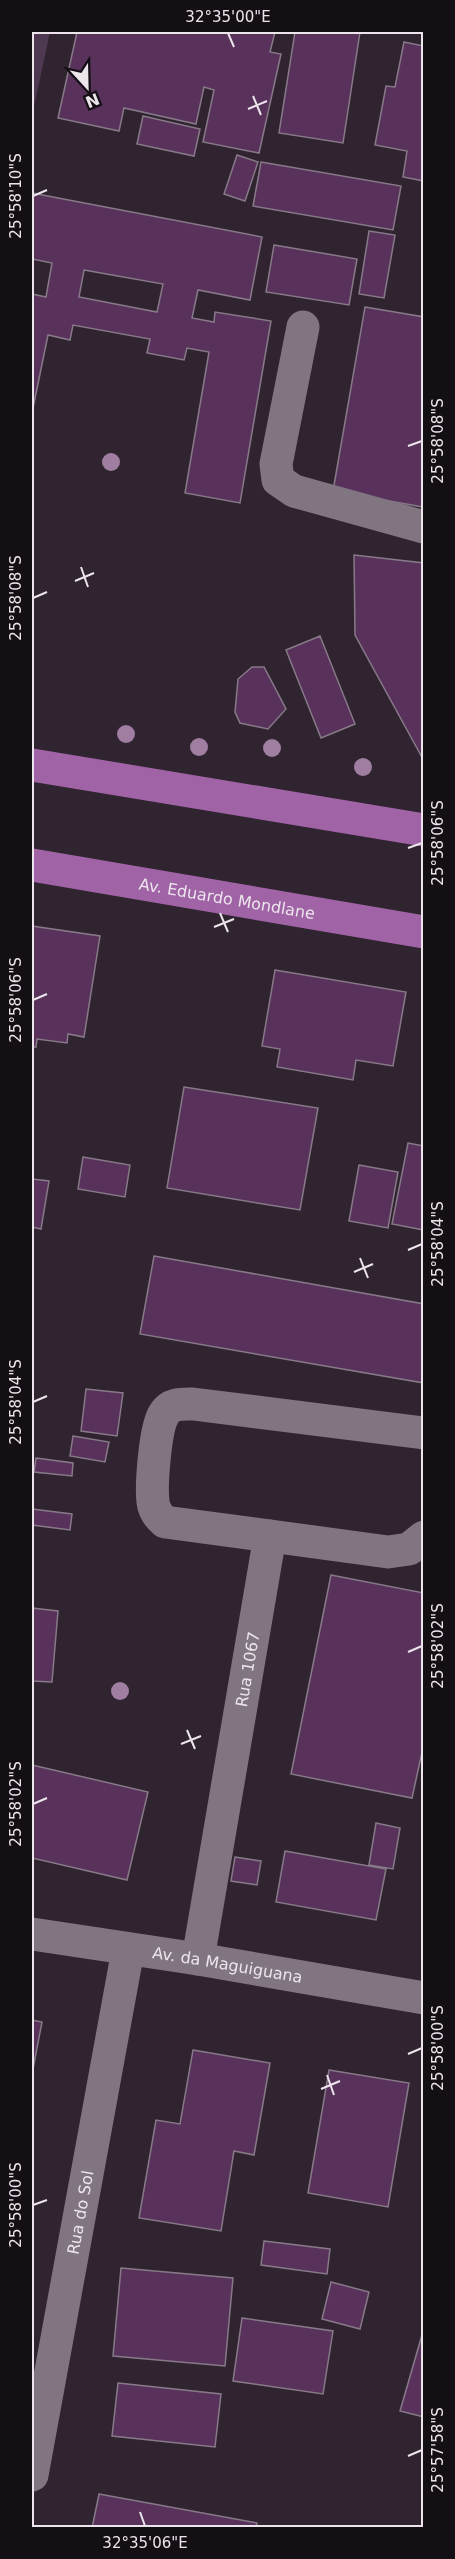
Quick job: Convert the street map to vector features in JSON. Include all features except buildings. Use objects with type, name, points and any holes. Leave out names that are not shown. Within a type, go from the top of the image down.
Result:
[{"type":"main road","points":[[32,765],[423,830]]},
{"type":"main road","name":"Av. Eduardo Mondlane","points":[[32,865],[423,932]]},
{"type":"street","points":[[303,327],[276,464],[278,480],[294,491],[423,527]]},
{"type":"street","points":[[423,1432],[193,1404],[176,1404],[164,1412],[157,1432],[153,1504],[158,1516],[165,1522],[388,1552],[409,1549],[423,1537]]},
{"type":"street","name":"Rua 1067","points":[[198,1959],[270,1536]]},
{"type":"street","name":"Av. da Maguiguana","points":[[32,1934],[198,1959],[423,1998]]},
{"type":"street","name":"Rua do Sol","points":[[32,2475],[128,1950]]},
{"type":"shaded area","points":[[32,32],[50,32],[32,116]]}]
